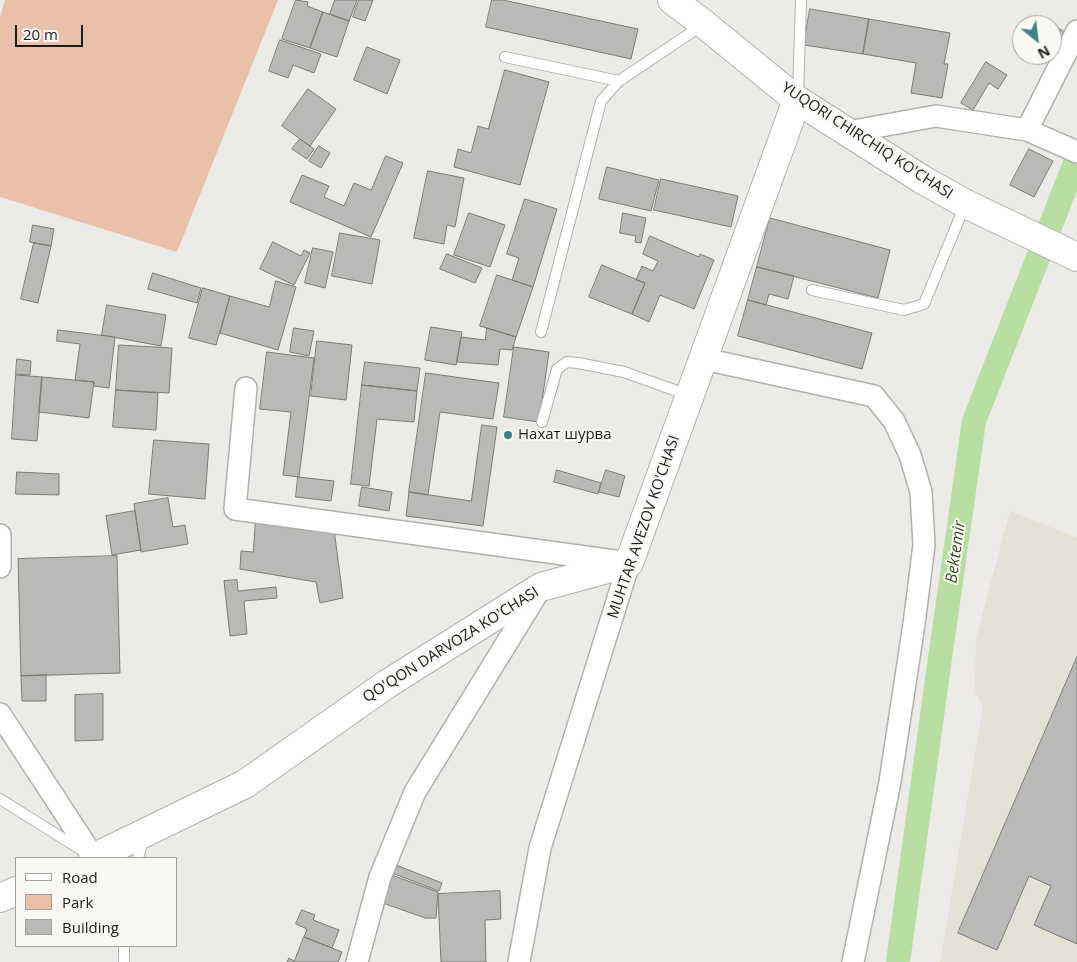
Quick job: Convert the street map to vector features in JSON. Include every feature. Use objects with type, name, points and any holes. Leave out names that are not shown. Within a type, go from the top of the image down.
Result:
[{"type":"street","name":"YUQORI CHIRCHIQ KO'CHASI","points":[[672,0],[798,100],[923,180],[966,204],[1077,257]]},
{"type":"street","points":[[1027,130],[1077,31]]},
{"type":"street","name":"MUHTAR AVEZOV KO'CHASI","points":[[519,962],[540,848],[629,563],[798,100]]},
{"type":"street","points":[[848,132],[936,116],[1027,130],[1077,152]]},
{"type":"street","points":[[704,359],[874,396],[894,421],[910,455],[921,492],[924,545],[914,624],[890,782],[853,962]]},
{"type":"street","points":[[246,388],[235,509],[629,563]]},
{"type":"street","points":[[0,534],[0,567]]},
{"type":"street","name":"QO'QON DARVOZA KO'CHASI","points":[[98,857],[142,846],[245,784],[387,684],[541,587],[629,563]]},
{"type":"street","points":[[357,962],[380,877],[415,792],[541,587]]},
{"type":"street","points":[[0,714],[93,857]]},
{"type":"street","points":[[0,898],[15,891]]},
{"type":"lane","points":[[798,100],[801,0]]},
{"type":"lane","points":[[541,332],[602,101],[619,81],[704,24]]},
{"type":"lane","points":[[505,57],[619,81]]},
{"type":"lane","points":[[812,290],[904,310],[924,304],[966,204]]},
{"type":"lane","points":[[542,422],[557,370],[567,362],[578,362],[624,372],[691,396]]},
{"type":"lane","points":[[0,799],[92,857]]},
{"type":"lane","points":[[124,947],[124,962]]},
{"type":"shaded area","points":[[1010,511],[1077,538],[1077,962],[940,962],[983,707],[975,692],[976,638]]},
{"type":"green space","points":[[5,0],[278,0],[177,252],[0,197],[0,17]]},
{"type":"building","points":[[296,0],[308,2],[307,6],[323,12],[310,48],[282,39]]},
{"type":"building","points":[[335,0],[357,0],[349,21],[330,14]]},
{"type":"building","points":[[359,0],[373,0],[365,21],[353,17]]},
{"type":"building","points":[[492,0],[503,0],[638,29],[631,59],[486,27]]},
{"type":"building","points":[[810,9],[869,19],[863,54],[804,45]]},
{"type":"building","points":[[323,12],[349,21],[337,57],[310,48]]},
{"type":"building","points":[[869,19],[950,33],[944,64],[948,64],[942,98],[911,93],[916,63],[863,54]]},
{"type":"building","points":[[1062,30],[1066,33],[1062,39]]},
{"type":"building","points":[[280,40],[321,54],[314,73],[293,65],[288,78],[269,71]]},
{"type":"building","points":[[367,47],[400,60],[387,94],[354,80]]},
{"type":"building","points":[[986,62],[1007,75],[998,89],[989,83],[973,110],[961,103]]},
{"type":"building","points":[[505,70],[549,82],[520,185],[454,167],[458,149],[471,153],[478,126],[488,129]]},
{"type":"building","points":[[308,89],[336,109],[310,146],[282,126]]},
{"type":"building","points":[[300,139],[314,149],[307,159],[292,149]]},
{"type":"building","points":[[319,146],[330,153],[321,168],[309,161]]},
{"type":"building","points":[[1029,149],[1053,161],[1034,197],[1010,185]]},
{"type":"building","points":[[386,156],[403,163],[371,237],[290,202],[302,175],[329,186],[324,197],[344,206],[354,183],[371,190]]},
{"type":"building","points":[[607,167],[659,180],[651,211],[599,199]]},
{"type":"building","points":[[428,171],[464,178],[455,227],[447,225],[444,244],[414,238]]},
{"type":"building","points":[[661,179],[738,196],[731,227],[654,210]]},
{"type":"building","points":[[525,199],[557,209],[533,287],[512,280],[519,258],[507,254]]},
{"type":"building","points":[[469,213],[505,225],[490,267],[454,255]]},
{"type":"building","points":[[623,213],[646,218],[641,243],[635,242],[636,236],[620,233]]},
{"type":"building","points":[[770,218],[890,250],[878,298],[757,267]]},
{"type":"building","points":[[33,225],[54,229],[51,246],[30,242]]},
{"type":"building","points":[[340,233],[380,240],[372,284],[332,276]]},
{"type":"building","points":[[650,236],[699,257],[700,254],[714,260],[694,309],[660,295],[649,322],[632,314],[645,283],[636,280],[642,266],[653,271],[658,261],[643,254]]},
{"type":"building","points":[[273,242],[301,256],[304,250],[310,253],[294,285],[260,269]]},
{"type":"building","points":[[34,243],[51,246],[38,303],[21,299]]},
{"type":"building","points":[[313,248],[333,252],[325,288],[305,283]]},
{"type":"building","points":[[447,254],[482,268],[475,283],[440,269]]},
{"type":"building","points":[[602,265],[645,283],[632,314],[589,297]]},
{"type":"building","points":[[757,267],[794,276],[788,299],[769,294],[766,305],[748,300]]},
{"type":"building","points":[[153,273],[201,288],[197,303],[148,289]]},
{"type":"building","points":[[497,275],[533,287],[516,337],[480,326]]},
{"type":"building","points":[[276,281],[296,287],[278,350],[220,333],[230,296],[269,307]]},
{"type":"building","points":[[203,288],[230,296],[216,345],[189,338]]},
{"type":"building","points":[[748,300],[872,333],[862,369],[738,336]]},
{"type":"building","points":[[107,305],[166,315],[161,346],[102,335]]},
{"type":"building","points":[[431,327],[462,332],[456,365],[425,360]]},
{"type":"building","points":[[294,328],[314,331],[309,356],[290,352]]},
{"type":"building","points":[[487,328],[516,337],[512,350],[500,349],[498,365],[457,362],[461,337],[485,340]]},
{"type":"building","points":[[58,330],[115,337],[109,388],[94,386],[94,382],[75,380],[80,344],[57,341]]},
{"type":"building","points":[[317,341],[352,345],[346,400],[311,396]]},
{"type":"building","points":[[119,345],[172,348],[169,393],[116,390]]},
{"type":"building","points":[[514,347],[549,352],[539,422],[504,417]]},
{"type":"building","points":[[267,352],[314,358],[299,477],[283,475],[291,412],[260,409]]},
{"type":"building","points":[[17,359],[31,361],[30,375],[16,374]]},
{"type":"building","points":[[365,362],[420,368],[417,391],[362,385]]},
{"type":"building","points":[[426,373],[499,383],[493,419],[440,412],[428,495],[409,492]]},
{"type":"building","points":[[16,375],[42,377],[37,441],[12,439]]},
{"type":"building","points":[[42,377],[94,382],[89,418],[39,412]]},
{"type":"building","points":[[362,385],[417,391],[414,422],[377,419],[369,486],[351,484]]},
{"type":"building","points":[[116,390],[158,393],[156,430],[113,427]]},
{"type":"building","points":[[482,425],[497,427],[483,526],[406,516],[409,492],[471,501]]},
{"type":"building","points":[[154,440],[209,444],[205,499],[149,494]]},
{"type":"building","points":[[557,470],[601,483],[598,494],[554,482]]},
{"type":"building","points":[[606,470],[625,476],[619,497],[599,492]]},
{"type":"building","points":[[17,472],[59,474],[59,495],[16,494]]},
{"type":"building","points":[[298,477],[334,481],[331,501],[296,497]]},
{"type":"building","points":[[362,487],[392,492],[389,511],[359,506]]},
{"type":"building","points":[[168,498],[173,527],[185,525],[188,544],[141,552],[134,504]]},
{"type":"building","points":[[135,511],[141,550],[112,555],[106,516]]},
{"type":"building","points":[[256,518],[334,529],[343,598],[320,603],[316,582],[240,569],[241,551],[253,552]]},
{"type":"building","points":[[117,556],[120,673],[21,676],[18,559]]},
{"type":"building","points":[[237,580],[238,591],[276,587],[277,598],[244,601],[247,634],[230,636],[224,581]]},
{"type":"building","points":[[1077,657],[1077,944],[1034,925],[1051,886],[1029,876],[997,950],[958,933]]},
{"type":"building","points":[[46,675],[46,701],[22,701],[21,676]]},
{"type":"building","points":[[103,694],[103,740],[75,741],[75,695]]},
{"type":"building","points":[[388,862],[442,883],[439,891],[384,870]]},
{"type":"building","points":[[386,873],[438,892],[436,918],[425,918],[380,902]]},
{"type":"building","points":[[500,891],[501,919],[485,920],[486,962],[441,962],[438,894]]},
{"type":"building","points":[[302,910],[315,915],[313,920],[339,930],[332,948],[304,937],[307,929],[296,924]]},
{"type":"building","points":[[304,937],[342,952],[338,962],[287,962],[289,958],[294,961]]},
{"type":"waterway","name":"Bektemir","points":[[898,962],[974,421],[1077,158]]},
{"type":"place","name":"Нахат шурва","points":[[508,435]]}]
